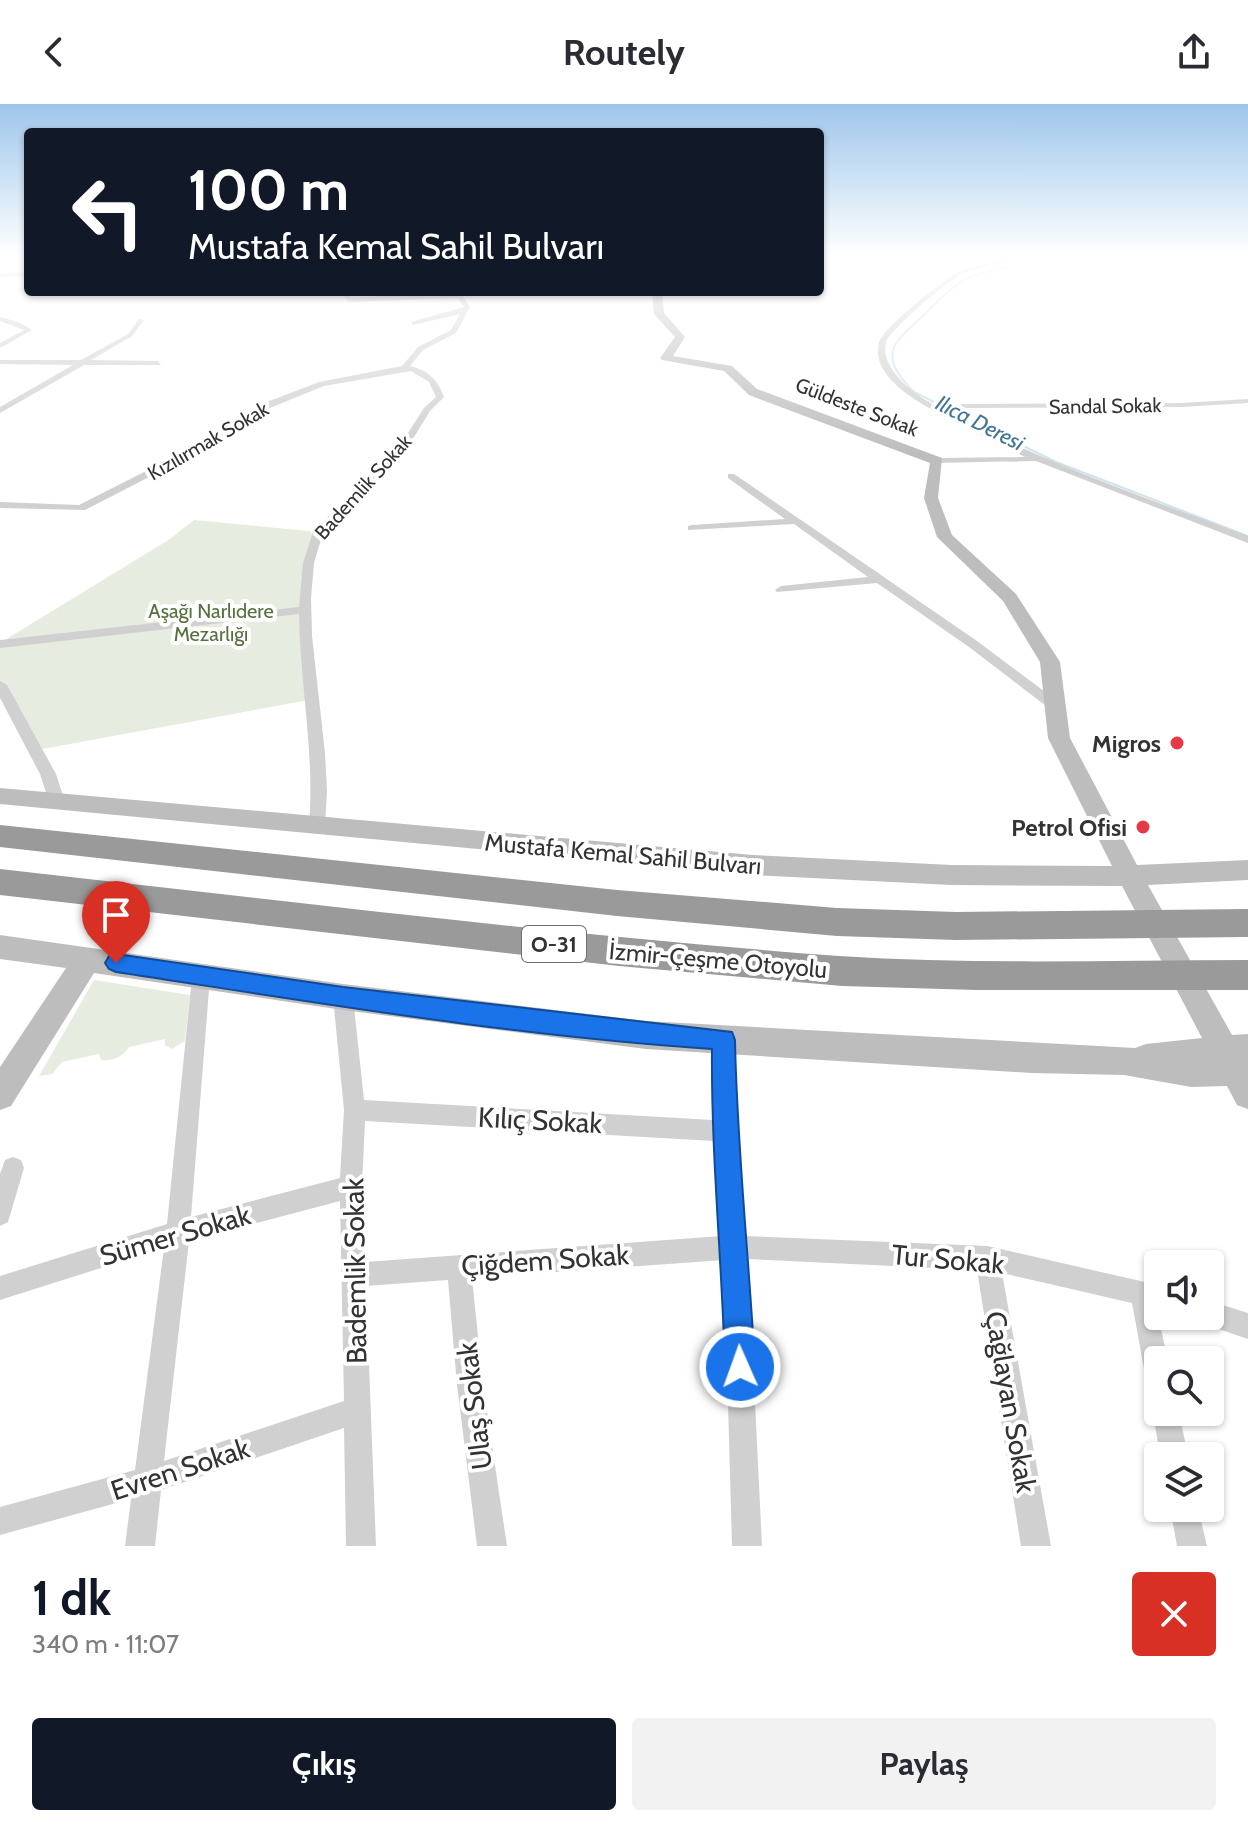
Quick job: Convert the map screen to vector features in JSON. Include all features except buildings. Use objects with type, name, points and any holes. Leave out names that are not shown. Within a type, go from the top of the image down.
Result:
[{"type":"highway","name":"İzmir-Çeşme Otoyolu","points":[[0,836],[617,903],[837,922],[1104,927],[1240,924]]},
{"type":"highway","name":"İzmir-Çeşme Otoyolu","points":[[0,882],[619,951],[842,971],[1248,975]]},
{"type":"street","points":[[0,346],[29,328],[7,321]]},
{"type":"street","points":[[0,410],[130,335],[140,321]]},
{"type":"street","points":[[413,323],[420,321]]},
{"type":"street","points":[[405,368],[425,344],[447,336],[459,321]]},
{"type":"street","name":"Güldeste Sokak","points":[[666,321],[680,337],[666,358],[728,368],[753,392],[937,461],[931,498],[945,537],[1010,598],[1050,662],[1059,738],[1129,875],[1241,1067]]},
{"type":"street","points":[[898,321],[885,336],[881,348],[886,365],[899,385],[915,397],[1040,460],[1248,540]]},
{"type":"street","points":[[0,362],[158,363]]},
{"type":"street","name":"Kızılırmak Sokak","points":[[0,505],[81,508],[220,437],[262,407],[322,384],[405,368]]},
{"type":"street","name":"Bademlik Sokak","points":[[317,826],[322,794],[305,610],[309,551],[318,532],[411,435],[427,410],[440,397],[439,391],[422,372],[405,368]]},
{"type":"street","name":"Sandal Sokak","points":[[962,406],[1182,405],[1248,401]]},
{"type":"street","points":[[937,461],[1040,460]]},
{"type":"street","points":[[731,476],[1055,706]]},
{"type":"street","points":[[692,528],[795,521]]},
{"type":"street","points":[[781,590],[878,579]]},
{"type":"street","points":[[0,644],[305,610]]},
{"type":"street","points":[[0,685],[48,774],[57,802]]},
{"type":"street","name":"Mustafa Kemal Sahil Bulvarı","points":[[0,796],[716,864],[970,874],[1129,875],[1248,870]]},
{"type":"street","points":[[0,947],[343,997],[646,1035],[1032,1059],[1124,1061],[1191,1072],[1241,1067]]},
{"type":"street","points":[[0,1095],[88,958]]},
{"type":"street","points":[[140,1546],[178,1232],[201,977]]},
{"type":"street","name":"Bademlik Sokak","points":[[343,997],[355,1110],[351,1187],[361,1546]]},
{"type":"street","points":[[724,1040],[724,1131],[735,1247],[747,1546]]},
{"type":"street","name":"Kılıç Sokak","points":[[355,1110],[724,1131]]},
{"type":"street","points":[[0,1214],[13,1168]]},
{"type":"street","name":"Sümer Sokak","points":[[0,1288],[178,1232],[351,1187]]},
{"type":"street","name":"Tur Sokak","points":[[735,1247],[987,1258],[1144,1294]]},
{"type":"street","name":"Çiğdem Sokak","points":[[355,1275],[735,1247]]},
{"type":"street","name":"Çağlayan Sokak","points":[[987,1258],[1036,1546]]},
{"type":"street","name":"Ulaş Sokak","points":[[459,1266],[470,1385],[492,1546]]},
{"type":"street","points":[[1224,1318],[1248,1326]]},
{"type":"street","name":"Evren Sokak","points":[[0,1521],[147,1481],[358,1410]]},
{"type":"street","points":[[1187,1522],[1192,1546]]},
{"type":"green space","name":"Aşağı Narlıdere Mezarlığı","points":[[194,520],[318,532],[309,551],[314,699],[37,750],[0,685],[0,643],[170,539]]},
{"type":"green space","points":[[94,980],[190,995],[185,1041],[172,1049],[165,1045],[165,1039],[129,1047],[110,1060],[101,1060],[99,1054],[62,1062],[52,1074],[39,1076]]},
{"type":"waterway","name":"Ilıca Deresi","points":[[917,321],[898,341],[892,358],[902,379],[914,392],[1056,462],[1248,536]]},
{"type":"place","name":"Migros","points":[[1177,743]]},
{"type":"place","name":"Petrol Ofisi","points":[[1143,827]]},
{"type":"route","points":[[116,963],[343,997],[646,1035],[724,1040],[724,1131],[735,1247],[740,1367]]}]
